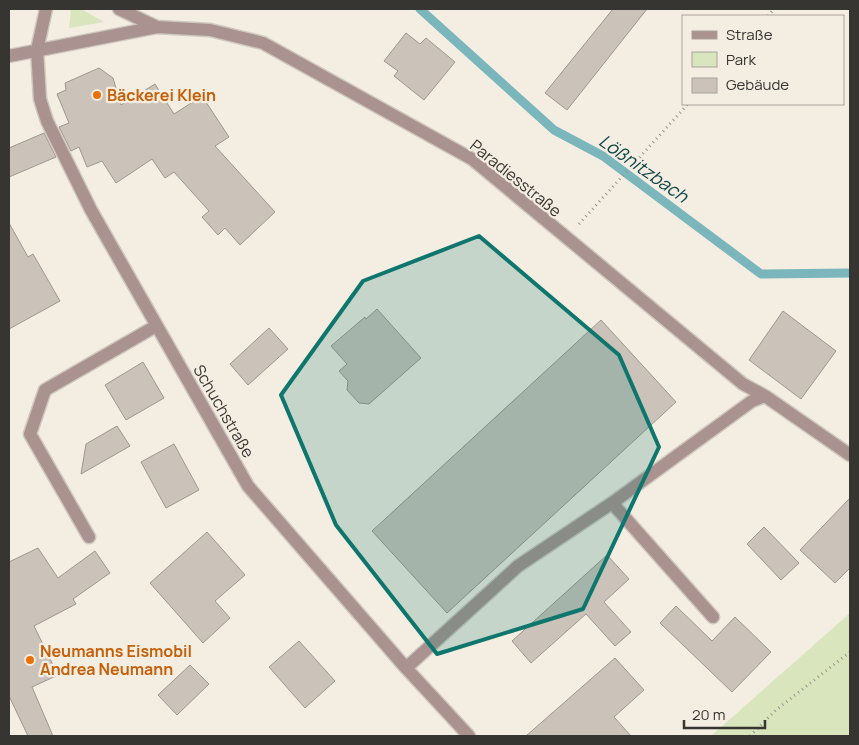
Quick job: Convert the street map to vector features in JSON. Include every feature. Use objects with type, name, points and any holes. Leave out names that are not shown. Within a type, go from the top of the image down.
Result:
[{"type":"street","name":"Schuchstraße","points":[[46,9],[37,50],[40,99],[47,121],[91,210],[248,486],[406,668],[469,736]]},
{"type":"street","name":"Paradiesstraße","points":[[119,9],[157,27],[210,30],[263,43],[472,159],[566,239],[743,384],[765,396],[850,455]]},
{"type":"street","points":[[9,56],[157,27]]},
{"type":"street","points":[[89,537],[30,434],[45,390],[156,326]]},
{"type":"street","points":[[406,668],[518,566],[612,503],[752,401],[765,396]]},
{"type":"street","points":[[612,503],[713,617]]},
{"type":"path","points":[[566,239],[687,105]]},
{"type":"path","points":[[750,736],[776,710],[849,654]]},
{"type":"highlighted area","points":[[479,236],[619,355],[659,447],[583,609],[437,654],[336,525],[281,395],[363,281]]},
{"type":"green space","points":[[71,9],[81,9],[104,22],[69,28]]},
{"type":"green space","points":[[850,613],[850,736],[711,736]]},
{"type":"building","points":[[613,9],[647,9],[567,110],[545,93]]},
{"type":"building","points":[[406,33],[420,44],[426,38],[455,62],[424,100],[394,76],[398,71],[384,61]]},
{"type":"building","points":[[99,68],[113,78],[121,105],[155,84],[174,114],[202,96],[229,137],[215,146],[275,212],[240,245],[225,228],[218,235],[202,217],[209,211],[174,172],[165,178],[152,159],[116,183],[102,161],[87,167],[79,147],[71,151],[59,127],[69,123],[57,94],[66,90],[65,83]]},
{"type":"building","points":[[44,133],[56,157],[9,177],[9,148]]},
{"type":"building","points":[[9,223],[28,257],[33,254],[60,301],[9,329]]},
{"type":"building","points":[[377,309],[421,358],[369,404],[359,403],[347,390],[348,381],[339,371],[347,364],[331,346]]},
{"type":"building","points":[[783,311],[836,351],[801,399],[749,360]]},
{"type":"building","points":[[601,320],[676,402],[447,613],[372,531]]},
{"type":"building","points":[[269,328],[288,349],[248,385],[230,364]]},
{"type":"building","points":[[143,362],[164,398],[126,420],[105,385]]},
{"type":"building","points":[[117,426],[130,446],[81,474],[86,444]]},
{"type":"building","points":[[174,444],[199,490],[166,508],[141,462]]},
{"type":"building","points":[[850,498],[850,568],[835,583],[800,550]]},
{"type":"building","points":[[764,527],[799,563],[781,580],[747,544]]},
{"type":"building","points":[[207,532],[245,575],[215,601],[230,618],[203,643],[150,583]]},
{"type":"building","points":[[38,548],[58,578],[95,551],[110,573],[73,599],[76,604],[34,626],[58,675],[32,687],[53,736],[28,736],[9,696],[9,562]]},
{"type":"building","points":[[607,555],[629,579],[604,602],[631,632],[615,646],[586,614],[531,663],[512,641]]},
{"type":"building","points":[[676,606],[712,641],[735,617],[771,652],[732,692],[660,623]]},
{"type":"building","points":[[299,641],[335,681],[305,708],[269,667]]},
{"type":"building","points":[[615,658],[644,690],[614,717],[631,736],[526,736]]},
{"type":"building","points":[[190,665],[209,684],[177,715],[158,695]]},
{"type":"waterway","name":"Lößnitzbach","points":[[420,9],[554,130],[603,156],[761,274],[850,273]]},
{"type":"place","name":"Bäckerei Klein","points":[[97,95]]},
{"type":"place","name":"Neumanns Eismobil Andrea Neumann","points":[[30,660]]}]
